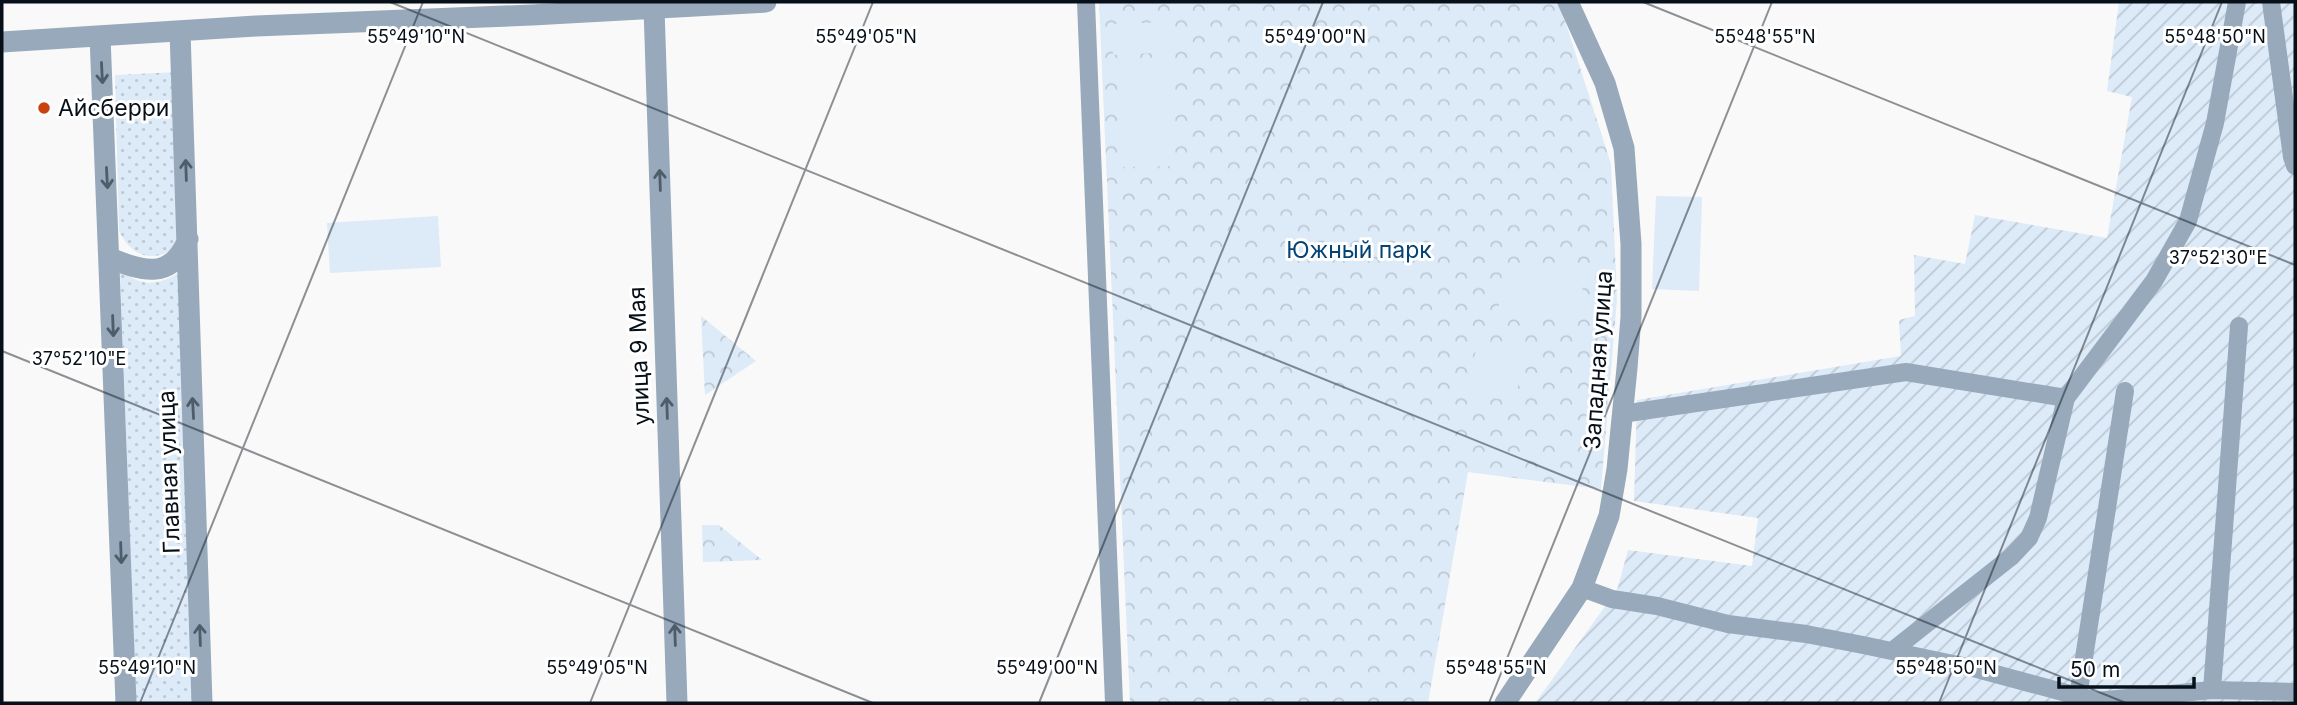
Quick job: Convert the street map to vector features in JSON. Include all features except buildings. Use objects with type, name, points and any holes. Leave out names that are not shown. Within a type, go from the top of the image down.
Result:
[{"type":"street","points":[[2,41],[766,2]]},
{"type":"street","points":[[1086,2],[1114,703]]},
{"type":"street","name":"Западная улица","points":[[1504,703],[1582,587],[1609,516],[1631,317],[1624,148],[1605,83],[1568,2]]},
{"type":"street","points":[[1892,651],[2011,557],[2029,538],[2038,518],[2066,398],[2154,281],[2188,221],[2215,123],[2237,2]]},
{"type":"street","points":[[2271,2],[2295,166]]},
{"type":"street","name":"улица 9 Мая","points":[[654,8],[677,703]]},
{"type":"street","name":"Главная улица","points":[[180,31],[202,703]]},
{"type":"street","points":[[100,36],[126,703]]},
{"type":"street","points":[[110,258],[148,271],[161,268],[183,253],[188,239]]},
{"type":"street","points":[[2212,690],[2239,326]]},
{"type":"street","points":[[1622,414],[1906,372],[2066,398]]},
{"type":"street","points":[[2078,697],[2125,391]]},
{"type":"street","points":[[1582,587],[1612,599],[1657,606],[1728,624],[1806,634],[1977,669],[2096,702],[2212,690],[2295,692]]},
{"type":"green space","name":"Южный парк","points":[[1099,2],[1559,2],[1611,164],[1617,299],[1601,489],[1468,472],[1428,703],[1130,703]]},
{"type":"green space","points":[[2119,2],[2295,2],[2295,703],[1535,703],[1617,590],[1628,550],[1752,566],[1758,518],[1634,501],[1637,400],[1901,356],[1899,320],[1915,316],[1914,255],[1965,264],[1975,215],[2107,238],[2132,97],[2107,91]]},
{"type":"green space","points":[[1174,22],[1175,52],[1113,55],[1112,24]]},
{"type":"green space","points":[[1171,63],[1173,166],[1120,167],[1118,64]]},
{"type":"green space","points":[[178,72],[182,229],[173,249],[149,256],[129,246],[119,231],[115,75]]},
{"type":"green space","points":[[1656,196],[1702,197],[1699,291],[1652,289]]},
{"type":"green space","points":[[438,216],[441,267],[330,273],[327,223]]},
{"type":"green space","points":[[1503,264],[1584,273],[1579,322],[1498,313]]},
{"type":"green space","points":[[120,269],[134,279],[148,283],[163,281],[178,273],[198,703],[136,703]]},
{"type":"green space","points":[[701,316],[756,361],[705,395]]},
{"type":"green space","points":[[1477,343],[1525,352],[1515,402],[1468,393]]},
{"type":"green space","points":[[702,525],[719,525],[762,560],[703,562]]},
{"type":"place","name":"Айсберри","points":[[44,108]]}]
